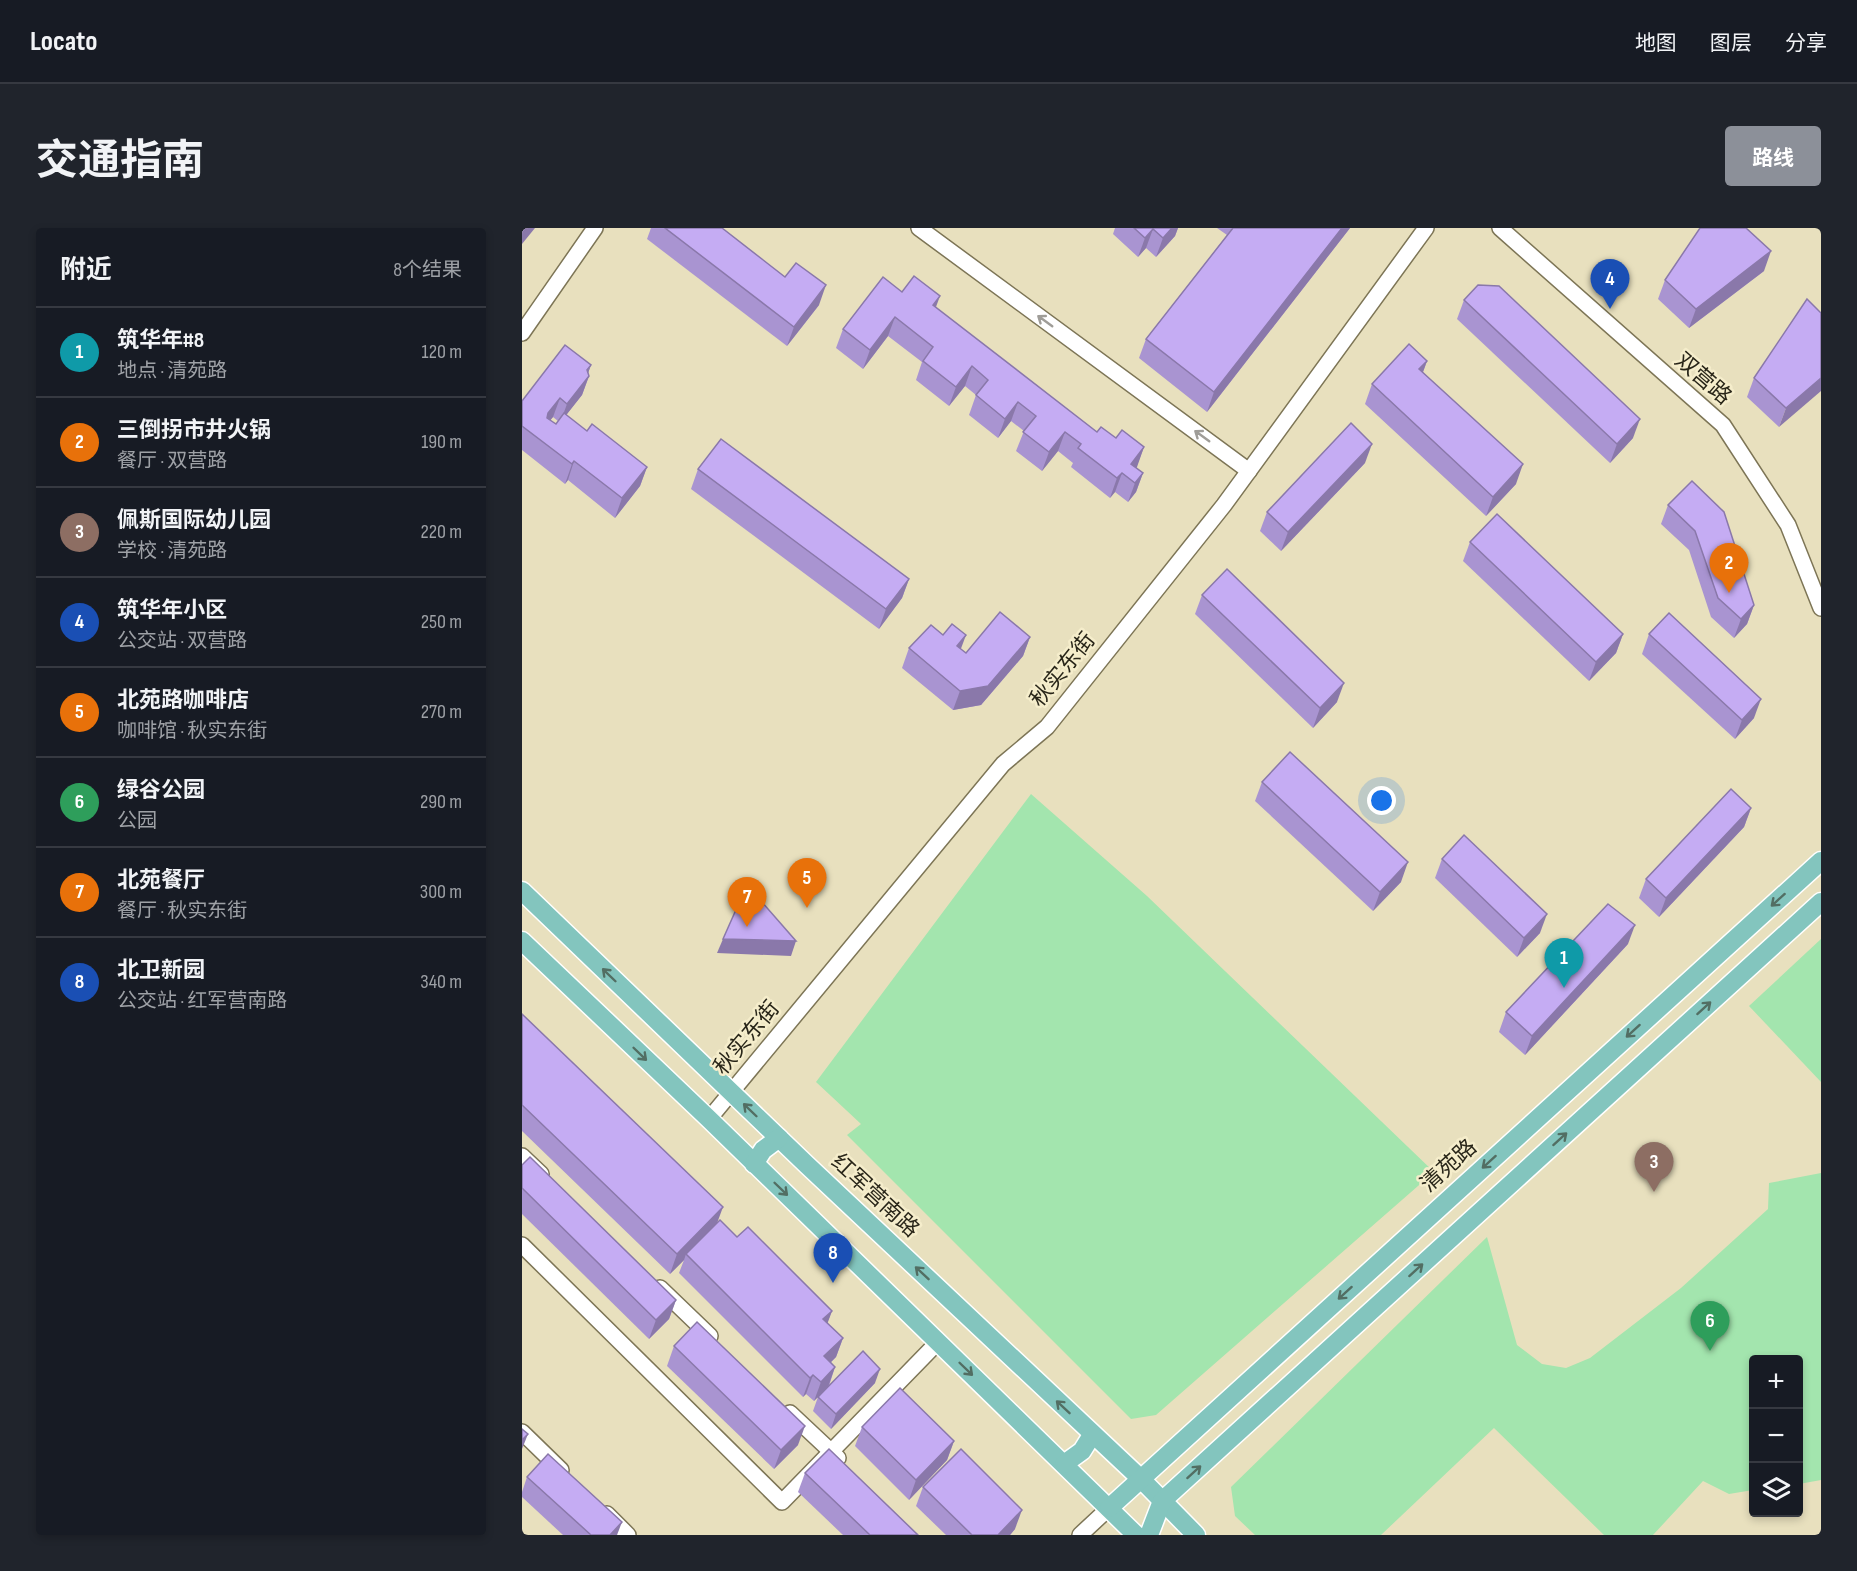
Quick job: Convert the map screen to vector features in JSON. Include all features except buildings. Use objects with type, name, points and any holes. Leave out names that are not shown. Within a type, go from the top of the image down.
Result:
[{"type":"main road","name":"清苑路","points":[[1109,1508],[1821,861]]},
{"type":"main road","name":"红军营南路","points":[[522,891],[779,1138],[1140,1478],[1196,1535]]},
{"type":"main road","points":[[1149,1535],[1162,1501],[1821,902]]},
{"type":"main road","points":[[522,941],[709,1119],[1136,1535]]},
{"type":"main road","points":[[754,1164],[763,1150],[779,1138]]},
{"type":"main road","points":[[1064,1464],[1082,1451],[1092,1435]]},
{"type":"street","points":[[522,333],[595,228]]},
{"type":"street","points":[[919,228],[1249,471]]},
{"type":"street","name":"秋实东街","points":[[709,1119],[1003,764],[1047,727],[1249,471],[1426,228]]},
{"type":"street","name":"双营路","points":[[1500,228],[1723,425],[1788,525],[1821,608]]},
{"type":"street","points":[[522,1156],[548,1180]]},
{"type":"street","points":[[522,1245],[782,1502],[938,1342]]},
{"type":"street","points":[[651,1279],[719,1345]]},
{"type":"street","points":[[779,1402],[847,1467]]},
{"type":"street","points":[[522,1432],[571,1480]]},
{"type":"street","points":[[595,1503],[628,1535]]},
{"type":"street","points":[[1080,1535],[1109,1508]]},
{"type":"green space","points":[[1031,794],[1147,896],[1434,1172],[1156,1415],[1131,1419],[847,1135],[861,1124],[816,1082]]},
{"type":"green space","points":[[1821,939],[1821,1082],[1749,1006]]},
{"type":"green space","points":[[1821,1173],[1821,1480],[1803,1483],[1803,1355],[1749,1355],[1749,1491],[1729,1494],[1703,1481],[1653,1535],[1604,1535],[1494,1428],[1381,1535],[1255,1535],[1235,1516],[1231,1487],[1487,1237],[1517,1345],[1542,1364],[1566,1368],[1590,1358],[1681,1288],[1768,1209],[1769,1183]]},
{"type":"place","name":"筑华年小区","points":[[1610,309]]},
{"type":"place","name":"三倒拐市井火锅","points":[[1729,593]]},
{"type":"place","name":"北苑路咖啡店","points":[[807,908]]},
{"type":"place","name":"北苑餐厅","points":[[747,927]]},
{"type":"place","name":"筑华年#8","points":[[1564,988]]},
{"type":"place","name":"佩斯国际幼儿园","points":[[1654,1192]]},
{"type":"place","name":"北卫新园","points":[[833,1283]]},
{"type":"place","name":"绿谷公园","points":[[1710,1351]]}]
